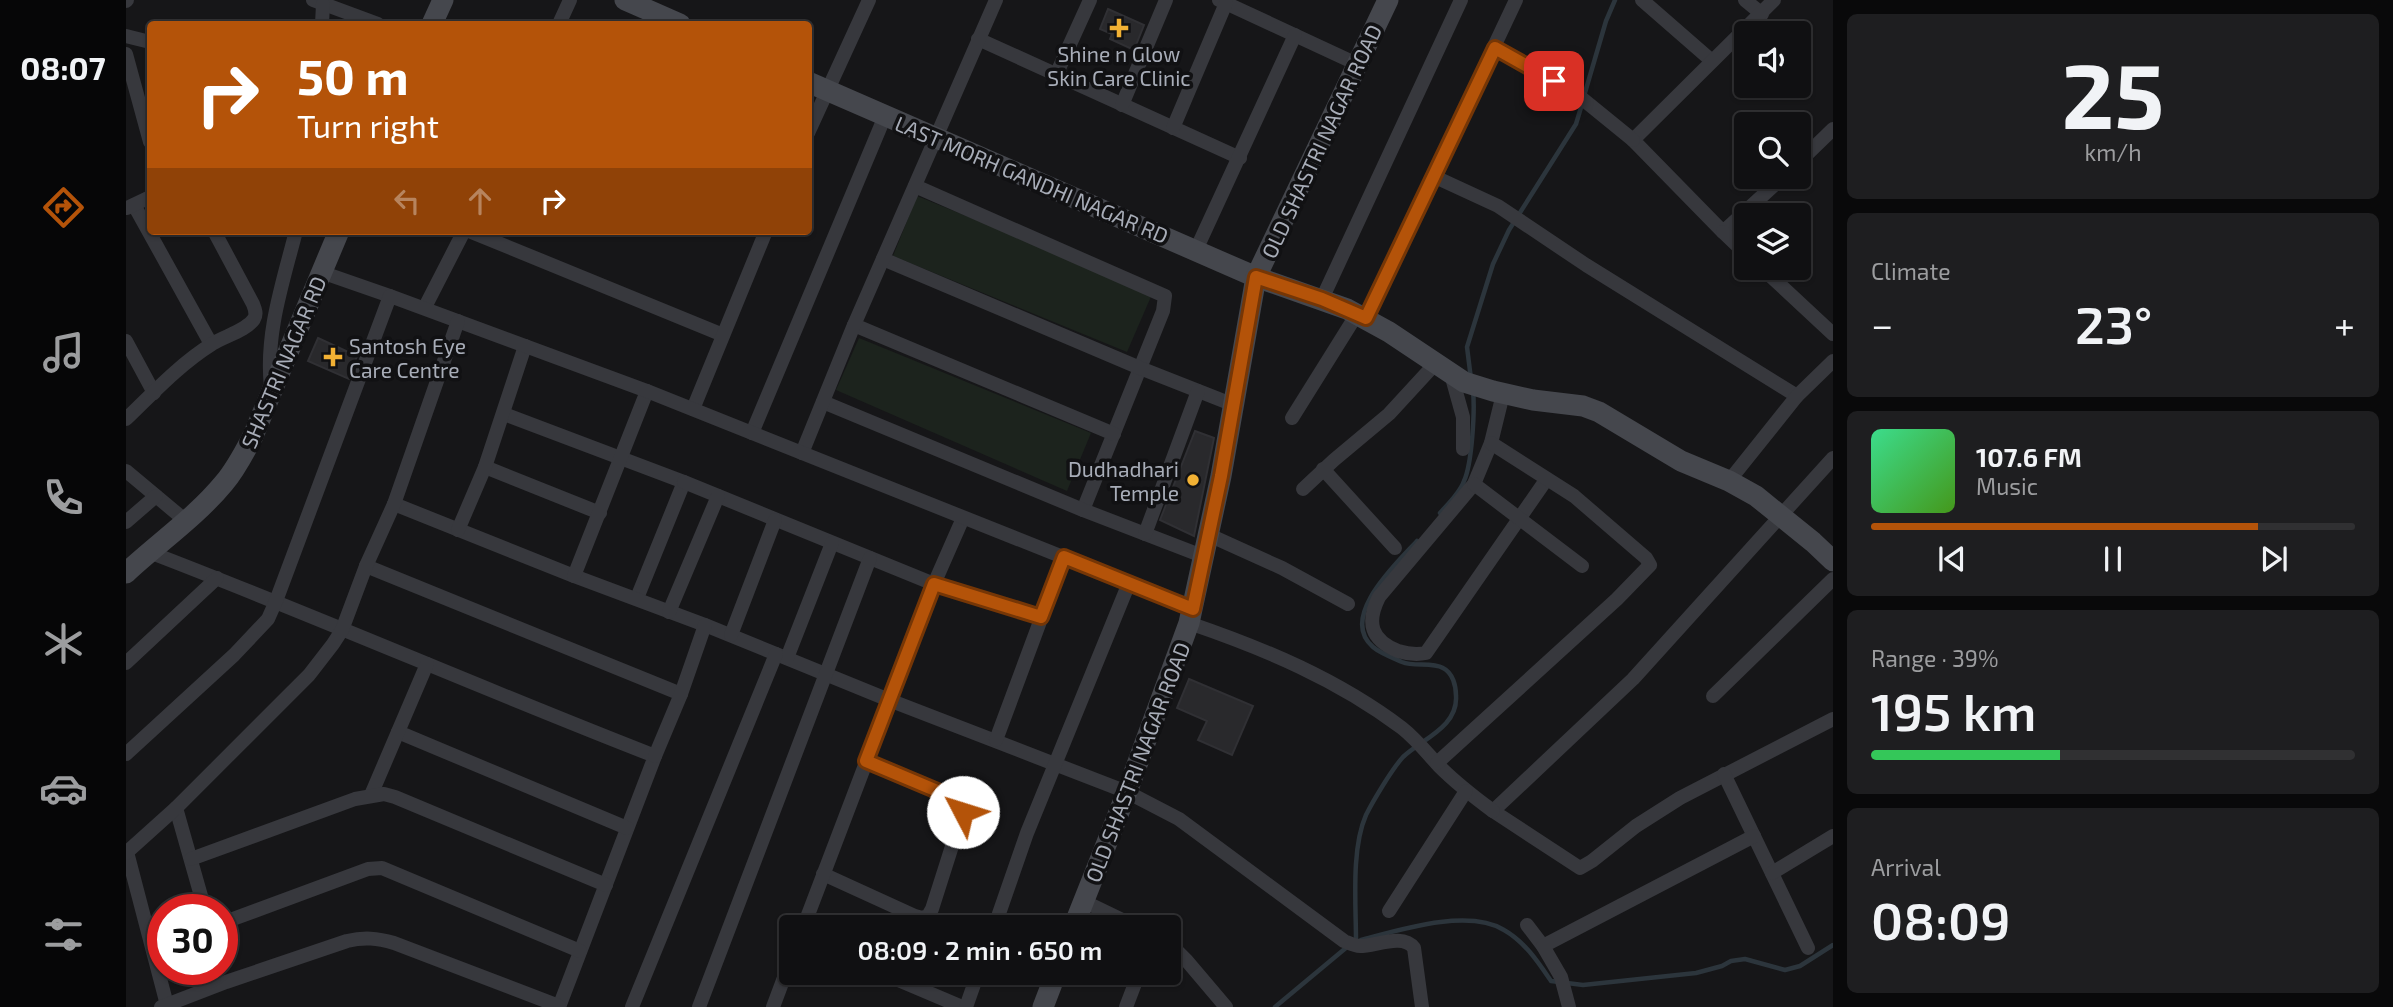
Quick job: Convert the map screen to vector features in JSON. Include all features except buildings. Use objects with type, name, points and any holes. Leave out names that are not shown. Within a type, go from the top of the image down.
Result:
[{"type":"street","points":[[433,21],[443,0]]},
{"type":"street","points":[[560,21],[570,0]]},
{"type":"street","points":[[625,0],[673,21]]},
{"type":"street","points":[[812,114],[818,86],[869,0]]},
{"type":"street","points":[[802,453],[854,325],[996,0]]},
{"type":"street","points":[[1056,75],[1090,0]]},
{"type":"street","points":[[1122,105],[1166,0]]},
{"type":"street","name":"OLD SHASTRI NAGAR ROAD","points":[[1078,915],[1127,792],[1191,616],[1205,557],[1256,277],[1388,0]]},
{"type":"street","points":[[1322,299],[1461,0]]},
{"type":"street","points":[[1292,418],[1362,316],[1433,176],[1516,0]]},
{"type":"street","points":[[1642,0],[1712,61]]},
{"type":"street","points":[[1745,0],[1762,14]]},
{"type":"street","points":[[1633,140],[1774,0]]},
{"type":"street","points":[[318,2],[322,21]]},
{"type":"street","points":[[318,2],[370,21]]},
{"type":"street","points":[[1173,128],[1222,2],[1357,64]]},
{"type":"street","points":[[126,36],[147,40]]},
{"type":"street","points":[[1196,250],[1295,36]]},
{"type":"street","points":[[978,39],[1240,158]]},
{"type":"street","points":[[1495,48],[1574,92],[1595,108],[1633,140],[1734,243]]},
{"type":"street","points":[[126,54],[147,131]]},
{"type":"street","name":"LAST MORH GANDHI NAGAR RD","points":[[818,86],[1256,277],[1322,299],[1362,316],[1450,374],[1498,393],[1583,406],[1599,412],[1681,461],[1729,481],[1756,496],[1833,561]]},
{"type":"street","points":[[752,433],[885,116]]},
{"type":"street","points":[[1811,153],[1830,139]]},
{"type":"street","points":[[1433,176],[1510,214],[1797,396]]},
{"type":"street","points":[[915,186],[1165,296],[1163,311],[1083,510]]},
{"type":"street","points":[[1723,232],[1770,189]]},
{"type":"street","points":[[147,198],[130,207],[211,344]]},
{"type":"street","points":[[126,419],[211,344],[249,324],[255,317],[253,304],[216,235]]},
{"type":"street","points":[[271,391],[269,369],[273,322],[295,235]]},
{"type":"street","name":"SHASTRI NAGAR RD","points":[[126,573],[186,521],[223,484],[240,460],[337,235]]},
{"type":"street","points":[[425,307],[464,235]]},
{"type":"street","points":[[476,235],[723,335]]},
{"type":"street","points":[[693,410],[764,235]]},
{"type":"street","points":[[883,258],[1140,368],[1234,405]]},
{"type":"street","points":[[321,272],[425,307],[647,391],[1129,583],[1191,616],[1292,662],[1362,702],[1414,738],[1466,791],[1580,868],[1643,821],[1724,774],[1833,719]]},
{"type":"street","points":[[1775,280],[1833,334]]},
{"type":"street","points":[[126,754],[234,655],[268,618],[390,296]]},
{"type":"street","points":[[255,317],[297,328]]},
{"type":"street","points":[[206,985],[164,1006],[127,852],[176,808],[309,675],[342,630],[366,566],[394,504],[458,321]]},
{"type":"street","points":[[854,325],[1114,434]]},
{"type":"street","points":[[126,341],[154,393]]},
{"type":"street","points":[[458,530],[485,467],[525,346]]},
{"type":"street","points":[[1729,481],[1797,396],[1833,360]]},
{"type":"street","points":[[1303,489],[1389,414],[1450,374],[1462,408],[1465,427],[1463,449]]},
{"type":"street","points":[[574,576],[647,391]]},
{"type":"street","points":[[1144,534],[1198,391]]},
{"type":"street","points":[[1498,393],[1491,443],[1474,484],[1379,597],[1373,608],[1372,626],[1382,643],[1406,653],[1426,653],[1546,480]]},
{"type":"street","points":[[823,402],[1083,510],[1205,557]]},
{"type":"street","points":[[504,414],[622,457],[934,584],[1041,617]]},
{"type":"street","points":[[1434,761],[1617,599],[1650,565],[1646,558],[1589,508],[1491,443]]},
{"type":"street","points":[[1493,811],[1633,679],[1832,460]]},
{"type":"street","points":[[485,467],[600,513]]},
{"type":"street","points":[[1323,469],[1395,548]]},
{"type":"street","points":[[126,471],[186,521]]},
{"type":"street","points":[[638,598],[684,482]]},
{"type":"street","points":[[1474,484],[1581,566]]},
{"type":"street","points":[[126,522],[156,496]]},
{"type":"street","points":[[669,612],[718,496]]},
{"type":"street","points":[[394,504],[1127,792],[1180,820],[1349,943],[1410,943],[1414,948],[1422,1007]]},
{"type":"street","points":[[808,915],[934,584],[963,518]]},
{"type":"street","points":[[731,635],[775,520]]},
{"type":"street","points":[[1209,535],[1282,568],[1348,604]]},
{"type":"street","points":[[632,1007],[832,543]]},
{"type":"street","points":[[149,552],[655,756]]},
{"type":"street","points":[[996,740],[1064,557]]},
{"type":"street","points":[[699,1007],[870,558]]},
{"type":"street","points":[[366,566],[681,694]]},
{"type":"street","points":[[126,663],[217,578]]},
{"type":"street","points":[[1713,696],[1833,579]]},
{"type":"street","points":[[999,915],[1054,764],[1129,583]]},
{"type":"street","points":[[238,972],[347,941],[364,937],[379,938],[559,1007],[681,694],[705,625]]},
{"type":"street","points":[[371,795],[427,664]]},
{"type":"street","points":[[398,732],[628,828]]},
{"type":"street","points":[[823,874],[915,916],[929,916],[932,909],[960,821],[962,806],[954,798],[866,761]]},
{"type":"street","points":[[1724,774],[1808,948]]},
{"type":"street","points":[[1389,911],[1466,791]]},
{"type":"street","points":[[191,859],[355,799],[384,794],[606,885]]},
{"type":"street","points":[[176,808],[201,894]]},
{"type":"street","points":[[1543,946],[1754,836]]},
{"type":"street","points":[[1772,873],[1833,836]]},
{"type":"street","points":[[238,917],[368,869],[382,868],[580,951]]},
{"type":"street","points":[[1083,901],[1112,915]]},
{"type":"street","points":[[1527,925],[1543,946],[1562,984],[1569,1007]]},
{"type":"street","points":[[1181,955],[1226,1007]]},
{"type":"street","points":[[775,1007],[782,985]]},
{"type":"street","points":[[911,985],[964,1007],[973,985]]},
{"type":"street","points":[[1043,1007],[1051,985]]},
{"type":"street","points":[[1126,1007],[1134,985]]},
{"type":"shaded area","points":[[917,196],[1153,292],[1127,352],[893,256]]},
{"type":"shaded area","points":[[859,338],[1091,433],[1067,491],[836,390]]},
{"type":"waterway","points":[[1584,96],[1606,21],[1615,0]]},
{"type":"waterway","points":[[1471,379],[1467,347],[1493,264],[1509,230],[1576,124],[1582,104]]},
{"type":"waterway","points":[[1440,513],[1460,490],[1467,473],[1474,411],[1473,391]]},
{"type":"waterway","points":[[1356,941],[1356,860],[1366,815],[1403,757],[1445,724],[1455,707],[1455,684],[1446,670],[1434,665],[1402,662],[1373,647],[1364,635],[1362,621],[1374,591],[1417,541]]},
{"type":"waterway","points":[[1361,940],[1433,923],[1472,921],[1489,924],[1518,940],[1551,981],[1583,985],[1696,973],[1745,959],[1785,970],[1800,966],[1833,945]]},
{"type":"waterway","points":[[1275,1007],[1347,947]]},
{"type":"place","name":"Shine n Glow Skin Care Clinic","points":[[1119,28]]},
{"type":"place","name":"Santosh Eye Care Centre","points":[[333,357]]},
{"type":"place","name":"Dudhadhari Temple","points":[[1193,480]]},
{"type":"route","points":[[963,812],[960,802],[954,798],[866,761],[934,584],[1041,617],[1064,557],[1193,609],[1221,476],[1256,277],[1322,299],[1366,318],[1495,48],[1554,81]]}]
